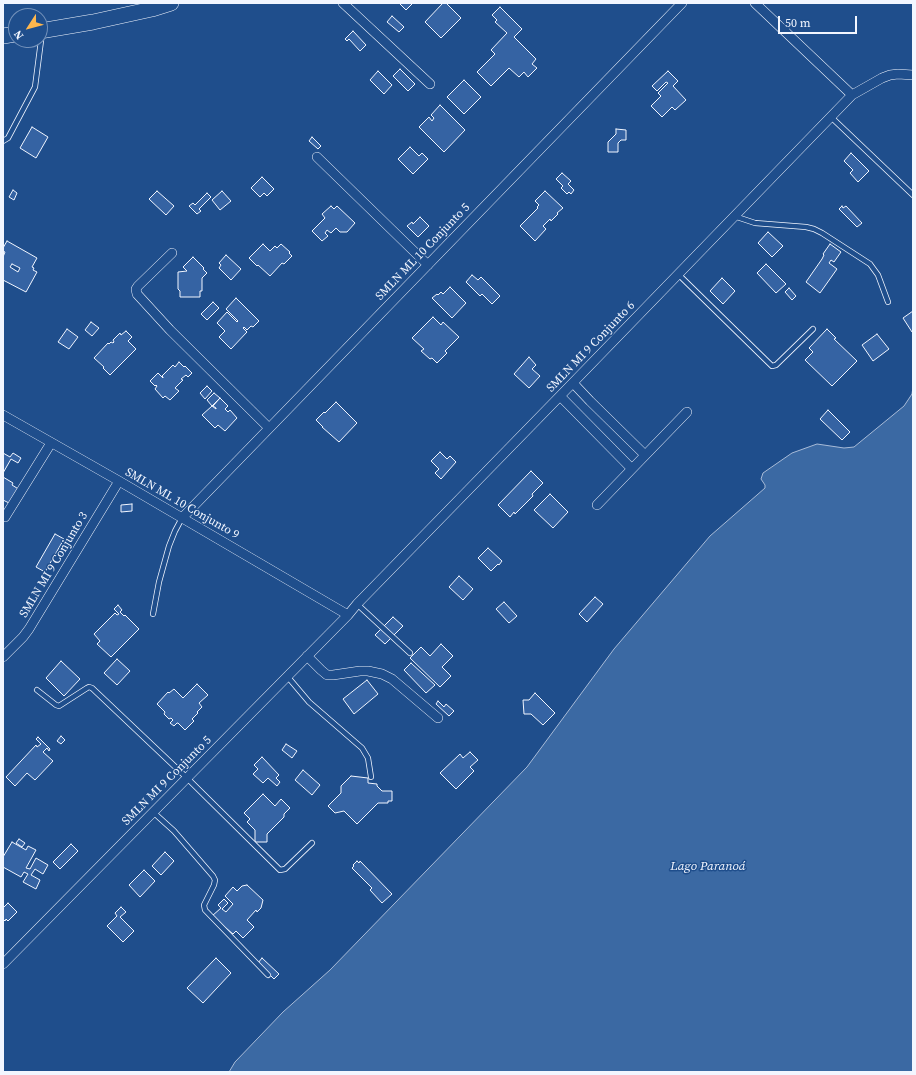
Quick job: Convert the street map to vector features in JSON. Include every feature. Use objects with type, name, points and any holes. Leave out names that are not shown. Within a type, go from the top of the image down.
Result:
[{"type":"main road","points":[[48,30],[93,22],[152,6],[170,3]]},
{"type":"street","points":[[343,3],[430,84]]},
{"type":"street","name":"SMLN ML 10 Conjunto 5","points":[[182,518],[682,3]]},
{"type":"street","points":[[754,3],[852,95]]},
{"type":"street","name":"SMLN MI 9 Conjunto 6","points":[[348,615],[852,95],[890,75],[913,75]]},
{"type":"street","points":[[317,157],[428,265]]},
{"type":"street","points":[[172,253],[138,286],[136,289],[137,294],[170,330],[270,428]]},
{"type":"street","points":[[573,383],[646,455]]},
{"type":"street","points":[[560,396],[632,469]]},
{"type":"street","points":[[597,505],[687,412]]},
{"type":"street","name":"SMLN ML 10 Conjunto 9","points":[[3,415],[348,615]]},
{"type":"street","points":[[4,518],[51,443]]},
{"type":"street","name":"SMLN MI 9 Conjunto 3","points":[[3,657],[29,629],[119,481]]},
{"type":"street","name":"SMLN MI 9 Conjunto 5","points":[[3,964],[348,615]]},
{"type":"street","points":[[307,656],[327,674],[333,675],[360,671],[382,674],[392,679],[438,718]]},
{"type":"lane","points":[[3,141],[8,138],[34,90],[39,48]]},
{"type":"lane","points":[[831,117],[913,195]]},
{"type":"lane","points":[[734,216],[755,223],[806,227],[822,233],[870,264],[878,275],[888,302]]},
{"type":"lane","points":[[678,274],[772,366],[776,365],[812,329]]},
{"type":"lane","points":[[153,614],[159,582],[169,546],[182,518]]},
{"type":"lane","points":[[357,604],[410,653]]},
{"type":"lane","points":[[287,676],[309,702],[362,748],[368,758],[371,777]]},
{"type":"lane","points":[[37,690],[59,706],[90,687],[187,778],[280,870],[285,869],[312,843]]},
{"type":"lane","points":[[153,812],[174,831],[213,876],[215,880],[214,885],[204,905],[205,910],[268,975]]},
{"type":"water","name":"Lago Paranoá","points":[[913,387],[913,1072],[229,1072],[235,1062],[283,1012],[330,970],[527,767],[614,649],[710,536],[765,488],[765,485],[761,479],[763,473],[792,453],[817,444],[844,448],[854,447],[904,406],[912,394]]},
{"type":"building","points":[[399,3],[413,3],[406,10]]},
{"type":"building","points":[[443,3],[446,3],[461,18],[441,38],[425,22]]},
{"type":"building","points":[[500,7],[522,29],[514,37],[536,59],[532,64],[537,68],[528,77],[524,72],[519,77],[509,68],[491,86],[477,72],[495,54],[491,50],[507,33],[495,22],[497,20],[492,15]]},
{"type":"building","points":[[392,16],[404,27],[399,32],[387,22]]},
{"type":"building","points":[[353,31],[366,45],[360,51],[349,39],[347,41],[345,39]]},
{"type":"building","points":[[400,69],[415,84],[408,91],[393,76]]},
{"type":"building","points":[[378,71],[392,85],[384,94],[370,80]]},
{"type":"building","points":[[668,71],[678,81],[673,86],[686,100],[675,110],[672,107],[662,117],[651,106],[661,96],[658,93],[668,83],[666,82],[657,91],[652,86]]},
{"type":"building","points":[[464,80],[481,97],[464,114],[447,97]]},
{"type":"building","points":[[440,105],[465,130],[444,152],[419,127],[429,117],[432,121],[434,118],[431,115]]},
{"type":"building","points":[[32,127],[48,137],[36,158],[20,148]]},
{"type":"building","points":[[616,129],[626,130],[626,140],[621,140],[618,143],[618,152],[608,152],[608,142],[616,134]]},
{"type":"building","points":[[312,137],[321,146],[318,149],[309,141]]},
{"type":"building","points":[[410,147],[419,156],[422,153],[428,159],[413,174],[398,159]]},
{"type":"building","points":[[851,153],[869,171],[858,182],[850,173],[853,170],[844,161]]},
{"type":"building","points":[[562,173],[571,181],[568,184],[574,190],[571,194],[569,192],[567,194],[561,188],[563,186],[556,179]]},
{"type":"building","points":[[262,177],[274,189],[267,196],[264,193],[260,197],[251,188]]},
{"type":"building","points":[[13,190],[17,193],[14,200],[9,197]]},
{"type":"building","points":[[157,191],[174,206],[166,215],[149,199]]},
{"type":"building","points":[[222,191],[231,201],[220,210],[212,200]]},
{"type":"building","points":[[545,191],[563,208],[551,221],[550,219],[543,226],[546,229],[535,241],[520,226],[538,208],[537,207],[539,205],[535,201]]},
{"type":"building","points":[[207,193],[211,197],[199,209],[201,211],[197,214],[189,206],[193,203],[195,205]]},
{"type":"building","points":[[331,206],[334,209],[337,206],[355,223],[347,232],[340,232],[336,228],[331,233],[327,230],[325,233],[328,236],[322,241],[312,231],[325,218],[322,214]]},
{"type":"building","points":[[842,206],[843,208],[846,206],[862,223],[857,227],[839,209]]},
{"type":"building","points":[[420,217],[429,226],[418,237],[407,226],[412,222],[413,224]]},
{"type":"building","points":[[768,232],[783,246],[772,257],[758,243]]},
{"type":"building","points":[[7,241],[37,258],[32,267],[34,268],[33,270],[37,272],[26,292],[3,280],[3,257],[5,252],[3,251]],"holes":[[[12,264],[20,268],[18,272],[10,267]]]},
{"type":"building","points":[[263,244],[270,251],[275,246],[277,248],[281,244],[290,252],[289,253],[292,256],[284,264],[282,263],[270,276],[249,258]]},
{"type":"building","points":[[830,244],[841,252],[834,262],[831,260],[829,263],[837,269],[820,293],[806,282],[822,259],[823,254]]},
{"type":"building","points":[[226,255],[241,269],[231,280],[219,268],[221,265],[219,263]]},
{"type":"building","points":[[193,257],[207,273],[202,278],[202,291],[200,291],[200,297],[180,297],[180,291],[178,289],[178,272],[187,271],[183,267]]},
{"type":"building","points":[[766,264],[786,284],[776,293],[757,273]]},
{"type":"building","points":[[472,275],[478,280],[481,277],[500,296],[492,304],[482,294],[480,296],[466,282]]},
{"type":"building","points":[[722,278],[735,291],[723,304],[710,291]]},
{"type":"building","points":[[450,287],[466,303],[452,318],[432,298],[441,292],[443,294]]},
{"type":"building","points":[[789,288],[796,296],[792,300],[785,292]]},
{"type":"building","points":[[236,298],[259,321],[247,330],[244,327],[243,328],[247,332],[231,349],[219,337],[225,331],[217,323],[227,312],[237,322],[238,321],[226,309]]},
{"type":"building","points":[[213,302],[219,308],[207,320],[201,314]]},
{"type":"building","points":[[913,311],[913,331],[912,332],[903,318]]},
{"type":"building","points":[[433,317],[441,325],[443,322],[459,337],[445,351],[447,353],[437,363],[421,351],[424,349],[412,338]]},
{"type":"building","points":[[91,322],[99,328],[92,336],[85,330]]},
{"type":"building","points":[[67,329],[78,337],[69,349],[58,342]]},
{"type":"building","points":[[827,329],[836,338],[834,339],[857,361],[832,386],[805,360],[813,352],[809,348]]},
{"type":"building","points":[[126,331],[132,337],[128,341],[136,349],[110,375],[94,358],[108,343],[113,343],[113,340],[120,333],[121,335]]},
{"type":"building","points":[[877,334],[889,349],[873,361],[862,345]]},
{"type":"building","points":[[529,357],[536,365],[532,369],[540,376],[529,388],[514,374]]},
{"type":"building","points":[[179,362],[192,373],[188,377],[186,375],[181,379],[183,380],[175,388],[179,391],[170,400],[165,396],[163,398],[155,389],[157,386],[150,381],[158,373],[163,378],[162,376],[173,365],[175,367]]},
{"type":"building","points":[[207,386],[212,391],[205,399],[200,393]]},
{"type":"building","points":[[214,393],[220,398],[212,406],[207,400]]},
{"type":"building","points":[[220,398],[228,406],[225,409],[228,412],[230,410],[237,418],[225,431],[218,425],[215,428],[202,415],[212,406],[216,409],[213,406]]},
{"type":"building","points":[[336,402],[357,423],[339,442],[316,420]]},
{"type":"building","points":[[828,410],[850,432],[842,440],[820,419]]},
{"type":"building","points":[[440,452],[447,459],[450,456],[456,462],[441,479],[435,473],[439,469],[431,461]]},
{"type":"building","points":[[3,453],[10,457],[13,453],[21,458],[18,463],[11,459],[3,473]]},
{"type":"building","points":[[531,471],[543,483],[532,494],[533,496],[510,517],[498,505]]},
{"type":"building","points":[[3,477],[13,483],[12,485],[20,490],[11,504],[3,500]]},
{"type":"building","points":[[550,494],[568,512],[553,528],[534,510]]},
{"type":"building","points":[[132,504],[132,511],[121,512],[121,505]]},
{"type":"building","points":[[55,534],[64,539],[45,572],[36,567]]},
{"type":"building","points":[[488,548],[502,561],[491,571],[478,558]]},
{"type":"building","points":[[459,576],[473,589],[463,600],[449,587]]},
{"type":"building","points":[[595,597],[603,604],[587,622],[579,614]]},
{"type":"building","points":[[504,602],[517,616],[509,623],[496,609]]},
{"type":"building","points":[[118,605],[122,610],[120,612],[139,629],[111,657],[97,644],[100,641],[94,634],[115,613],[117,615],[119,614],[114,609]]},
{"type":"building","points":[[393,617],[403,626],[385,644],[375,635]]},
{"type":"building","points":[[441,644],[453,656],[442,667],[451,676],[440,687],[410,658],[421,647],[430,656]]},
{"type":"building","points":[[117,659],[130,671],[117,685],[104,673]]},
{"type":"building","points":[[61,661],[80,679],[64,696],[46,678]]},
{"type":"building","points":[[411,663],[435,685],[426,693],[404,670]]},
{"type":"building","points":[[367,680],[378,694],[354,714],[343,699]]},
{"type":"building","points":[[197,684],[208,695],[199,703],[202,707],[192,719],[194,721],[185,730],[178,723],[174,726],[170,723],[173,720],[171,718],[169,719],[164,714],[165,712],[157,704],[168,692],[169,693],[174,689],[183,698]]},
{"type":"building","points":[[535,693],[555,713],[543,725],[531,714],[524,714],[523,700],[529,700]]},
{"type":"building","points":[[438,701],[444,707],[446,704],[454,711],[449,716],[436,704]]},
{"type":"building","points":[[61,736],[65,740],[61,744],[57,741]]},
{"type":"building","points":[[38,737],[50,749],[49,751],[47,748],[43,752],[53,761],[35,780],[27,773],[15,786],[6,777],[36,745],[37,747],[41,744],[36,739]]},
{"type":"building","points":[[286,744],[297,751],[292,758],[282,750]]},
{"type":"building","points":[[470,752],[478,760],[470,767],[474,771],[456,789],[440,773],[460,754],[463,758]]},
{"type":"building","points":[[262,757],[279,775],[276,778],[280,782],[277,786],[268,778],[263,783],[253,774],[258,769],[254,765]]},
{"type":"building","points":[[303,770],[320,785],[312,795],[295,780]]},
{"type":"building","points":[[351,776],[368,778],[368,783],[377,784],[382,791],[392,791],[392,801],[388,801],[388,803],[378,803],[357,824],[344,811],[335,813],[328,806],[341,793],[341,786]]},
{"type":"building","points":[[263,794],[275,806],[281,799],[290,808],[284,814],[284,817],[267,834],[267,842],[255,842],[255,830],[247,822],[250,819],[244,813]]},
{"type":"building","points":[[19,839],[25,843],[22,847],[16,843]]},
{"type":"building","points":[[12,842],[26,850],[28,846],[36,850],[26,868],[30,869],[36,858],[48,865],[43,874],[35,869],[31,875],[40,880],[36,889],[23,882],[28,874],[24,872],[21,877],[3,867],[3,857]]},
{"type":"building","points":[[71,844],[78,851],[60,869],[53,862]]},
{"type":"building","points":[[165,852],[174,861],[161,875],[152,866]]},
{"type":"building","points":[[357,861],[359,863],[360,861],[392,894],[382,903],[370,890],[372,888],[352,868]]},
{"type":"building","points":[[144,870],[155,881],[140,897],[129,885]]},
{"type":"building","points":[[247,885],[263,900],[261,908],[257,912],[256,910],[247,920],[254,927],[243,938],[236,931],[233,934],[212,916],[221,908],[218,905],[224,899],[228,903],[222,909],[226,912],[233,904],[225,896],[233,887],[237,891],[242,886]]},
{"type":"building","points":[[8,903],[17,912],[8,921],[6,919],[5,921],[3,919],[3,908]]},
{"type":"building","points":[[121,907],[126,912],[120,917],[134,931],[123,942],[107,926],[117,916],[115,913]]},
{"type":"building","points":[[216,958],[231,973],[203,1003],[187,988]]},
{"type":"building","points":[[262,958],[279,974],[274,979],[258,963]]}]
